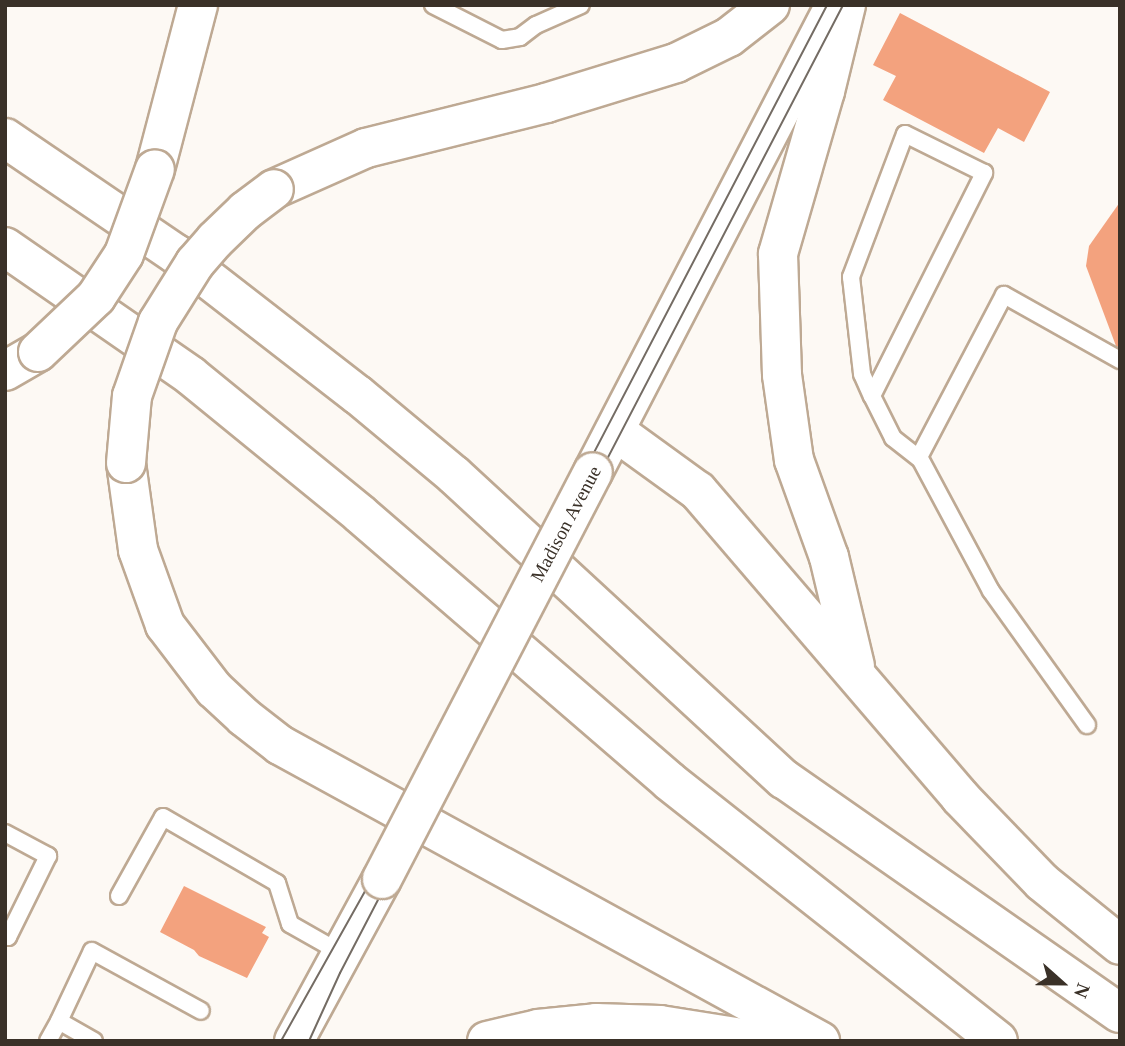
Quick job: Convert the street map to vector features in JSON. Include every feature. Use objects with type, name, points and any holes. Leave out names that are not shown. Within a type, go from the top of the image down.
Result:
[{"type":"main road","points":[[5,371],[38,352],[96,297],[117,264],[155,169],[198,5]]},
{"type":"main road","points":[[770,5],[729,37],[676,63],[545,103],[366,148],[274,189],[245,211],[195,263],[159,322],[132,396],[126,463],[138,550],[165,625],[214,689],[244,718],[280,745],[820,1041]]},
{"type":"main road","name":"Madison Avenue","points":[[294,1041],[382,879],[835,5]]},
{"type":"main road","points":[[846,5],[825,91],[778,254],[782,375],[794,460],[828,556],[856,673]]},
{"type":"main road","points":[[5,138],[176,254],[369,404],[454,475],[784,779],[1120,1013]]},
{"type":"main road","points":[[5,247],[191,376],[360,513],[669,781],[998,1041]]},
{"type":"main road","points":[[615,431],[698,491],[960,797],[1042,882],[1120,945]]},
{"type":"main road","points":[[487,1041],[538,1029],[596,1023],[660,1025],[761,1041]]},
{"type":"lane","points":[[433,5],[502,40],[520,37],[536,25],[581,5]]},
{"type":"lane","points":[[872,396],[984,173],[905,134],[851,276],[862,374],[872,396],[892,438],[920,459],[991,591],[1087,725]]},
{"type":"lane","points":[[920,459],[1004,295],[1120,360]]},
{"type":"lane","points":[[119,896],[163,817],[277,883],[290,924],[341,953]]},
{"type":"lane","points":[[5,833],[48,856],[8,937],[5,936]]},
{"type":"lane","points":[[48,1041],[92,951],[201,1011]]},
{"type":"lane","points":[[59,1021],[94,1041]]},
{"type":"building","points":[[900,13],[1050,92],[1024,142],[998,128],[984,153],[883,100],[896,76],[873,65]]},
{"type":"building","points":[[1120,202],[1120,348],[1116,346],[1086,266],[1089,246]]},
{"type":"building","points":[[184,886],[266,927],[262,933],[269,937],[247,978],[199,956],[194,950],[160,932]]},
{"type":"tram line","points":[[281,1041],[374,875],[827,5]]},
{"type":"tram line","points":[[309,1041],[340,973],[843,5]]}]
